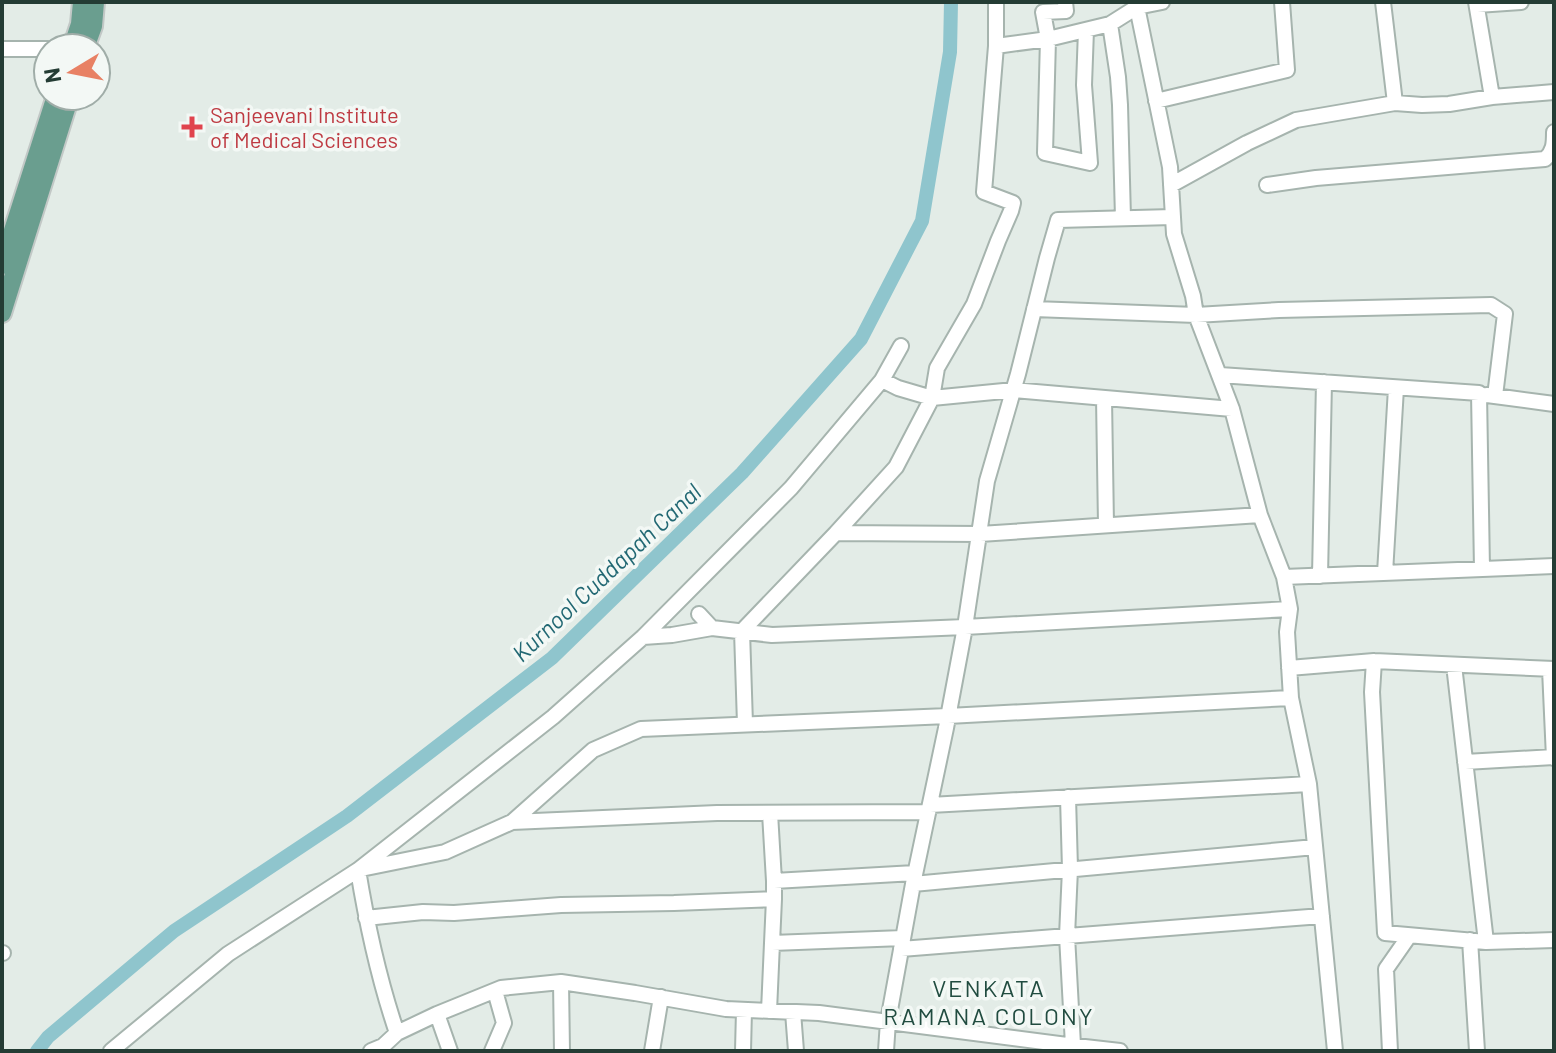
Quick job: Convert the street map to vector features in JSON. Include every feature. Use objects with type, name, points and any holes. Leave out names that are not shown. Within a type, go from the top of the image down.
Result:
[{"type":"main road","points":[[77,32],[82,2]]},
{"type":"main road","points":[[91,32],[95,2]]},
{"type":"main road","points":[[2,265],[51,112]]},
{"type":"main road","points":[[2,313],[65,112]]},
{"type":"street","points":[[745,724],[742,631],[896,467],[932,398],[937,368],[974,304],[1011,211],[1013,203],[984,192],[996,46],[996,2]]},
{"type":"street","points":[[1065,2],[1066,11],[1043,12],[1048,39],[1045,153],[1090,163],[1084,85],[1086,30]]},
{"type":"street","points":[[996,46],[1048,39],[1110,24],[1136,5],[1162,2]]},
{"type":"street","points":[[1156,101],[1287,70],[1282,2]]},
{"type":"street","points":[[1383,2],[1395,103]]},
{"type":"street","points":[[1492,97],[1476,4],[1521,2]]},
{"type":"street","points":[[1136,5],[1170,167],[1174,234],[1196,315],[1232,409],[1260,515],[1284,577],[1290,609],[1287,632],[1291,698],[1309,784],[1335,1051]]},
{"type":"street","points":[[1110,24],[1120,105],[1123,218]]},
{"type":"street","points":[[2,49],[32,49]]},
{"type":"street","points":[[1171,185],[1296,120],[1395,103],[1449,104],[1554,92]]},
{"type":"street","points":[[1267,185],[1316,178],[1545,159],[1553,147],[1554,132]]},
{"type":"street","points":[[886,1051],[888,1021],[914,878],[965,627],[987,481],[1058,220],[1173,217]]},
{"type":"street","points":[[1034,309],[1196,315],[1491,305],[1505,314],[1495,396]]},
{"type":"street","points":[[111,1051],[228,954],[358,870],[553,717],[643,637],[791,488],[882,380],[901,346]]},
{"type":"street","points":[[1220,375],[1479,393],[1554,404]]},
{"type":"street","points":[[882,380],[932,398],[1014,390],[1232,409]]},
{"type":"street","points":[[1320,576],[1324,382]]},
{"type":"street","points":[[1385,573],[1396,388]]},
{"type":"street","points":[[1479,393],[1482,569]]},
{"type":"street","points":[[1104,398],[1106,525]]},
{"type":"street","points":[[836,533],[980,534],[1260,515]]},
{"type":"street","points":[[1284,577],[1554,566]]},
{"type":"street","points":[[643,637],[712,628],[772,635],[1290,609]]},
{"type":"street","points":[[699,614],[712,628]]},
{"type":"street","points":[[1289,668],[1374,661],[1552,669],[1554,758],[1465,762]]},
{"type":"street","points":[[1374,661],[1372,692],[1385,933],[1486,942],[1554,940]]},
{"type":"street","points":[[1454,665],[1486,942]]},
{"type":"street","points":[[358,870],[445,852],[512,822],[593,750],[641,729],[1291,698]]},
{"type":"street","points":[[512,822],[929,808],[1309,784]]},
{"type":"street","points":[[1068,797],[1069,1047]]},
{"type":"street","points":[[769,1011],[774,899],[770,813]]},
{"type":"street","points":[[774,881],[914,878],[1070,869],[1315,847]]},
{"type":"street","points":[[358,870],[384,995],[397,1033]]},
{"type":"street","points":[[366,918],[561,905],[774,899]]},
{"type":"street","points":[[772,943],[902,943],[1067,936],[1322,916]]},
{"type":"street","points":[[1390,1051],[1386,969],[1409,936]]},
{"type":"street","points":[[1470,940],[1477,1051]]},
{"type":"street","points":[[371,1051],[383,1046],[397,1033],[501,988],[561,982],[726,1009],[819,1013],[888,1021],[988,1044],[1120,1051]]},
{"type":"street","points":[[561,982],[562,1051]]},
{"type":"street","points":[[492,1051],[504,1023],[495,991]]},
{"type":"street","points":[[652,1051],[661,997]]},
{"type":"street","points":[[743,1051],[744,1010]]},
{"type":"street","points":[[793,1012],[796,1051]]},
{"type":"street","points":[[437,1014],[450,1051]]},
{"type":"waterway","name":"Kurnool Cuddapah Canal","points":[[37,1051],[48,1037],[174,931],[347,816],[552,658],[742,473],[861,339],[922,221],[950,52],[951,2]]},
{"type":"place","name":"Sanjeevani Institute of Medical Sciences","points":[[192,127]]},
{"type":"district","name":"VENKATA RAMANA COLONY","points":[[989,1001]]}]
